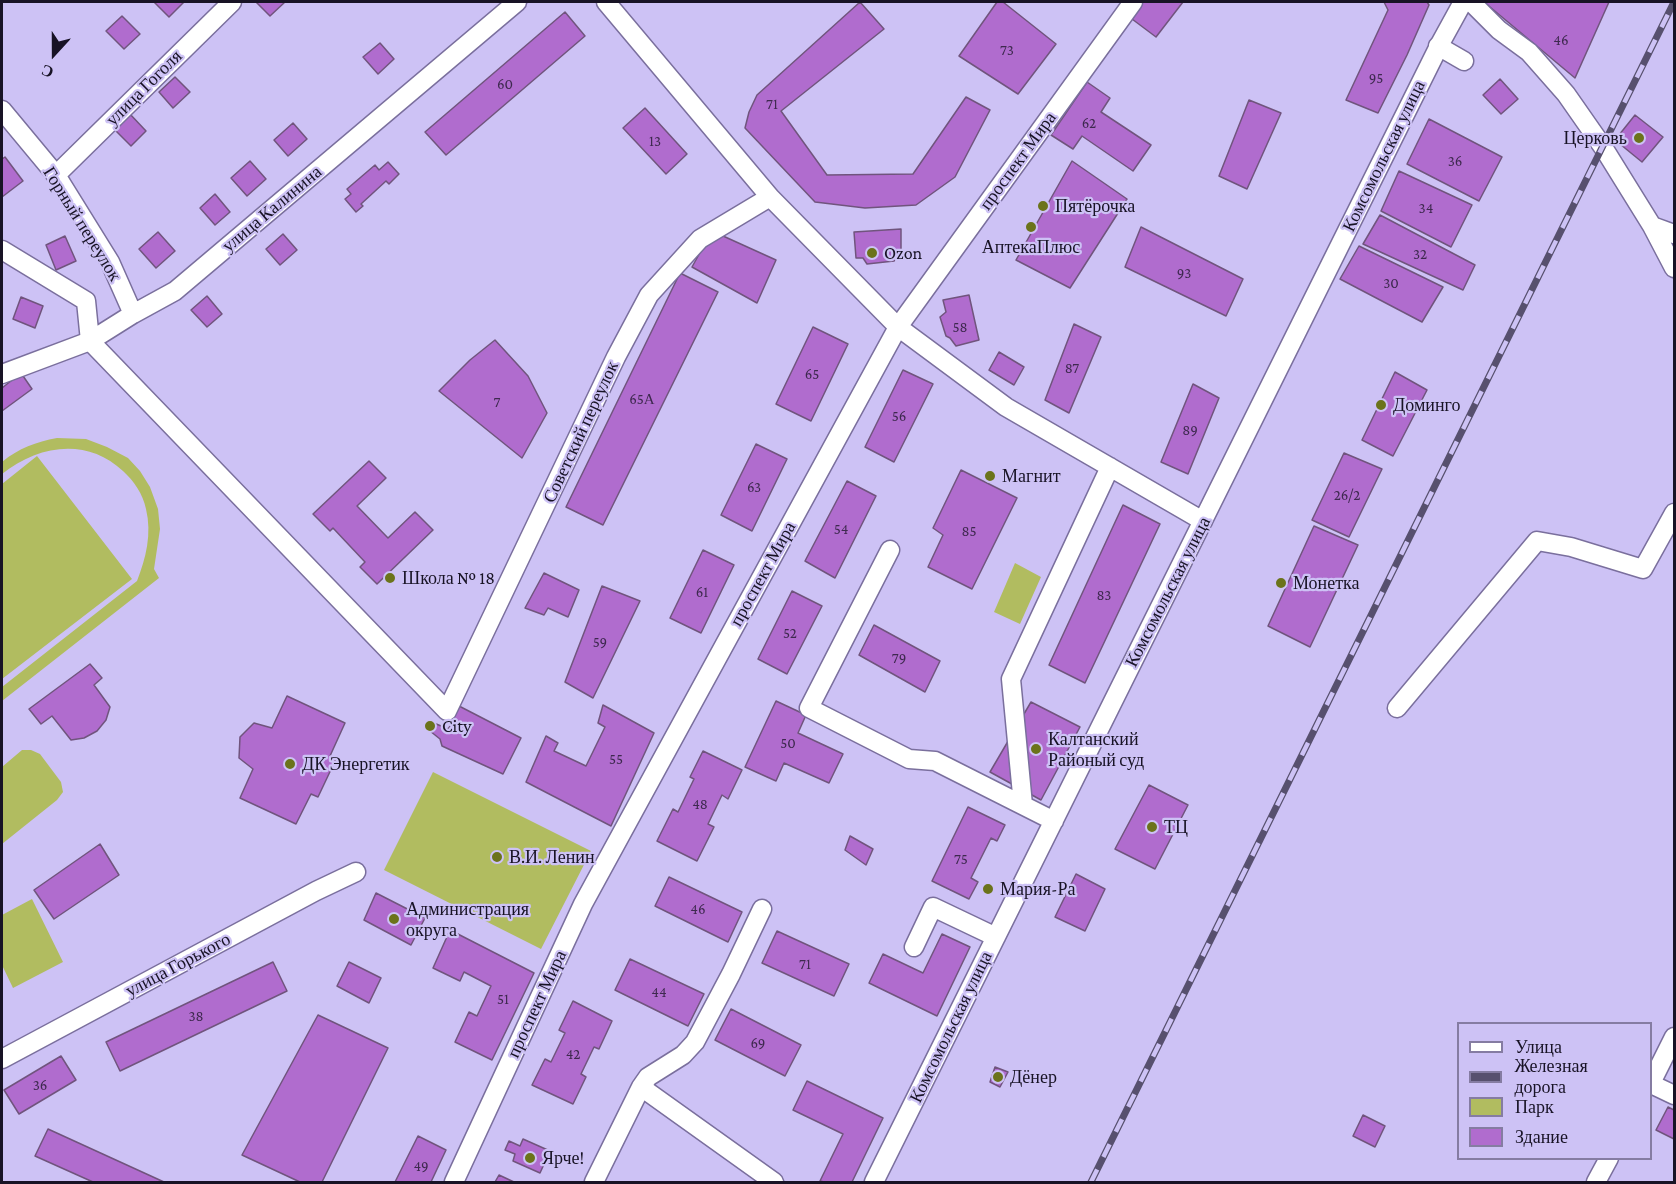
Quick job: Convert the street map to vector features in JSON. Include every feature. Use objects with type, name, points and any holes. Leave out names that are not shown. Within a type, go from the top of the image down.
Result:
[{"type":"street","name":"улица Гоголя","points":[[56,175],[232,2]]},
{"type":"street","name":"улица Калинина","points":[[2,374],[90,340],[175,291],[517,2]]},
{"type":"street","points":[[606,2],[770,197],[898,327],[1006,406],[1203,521]]},
{"type":"street","name":"проспект Мира","points":[[454,1182],[583,904],[898,327],[1133,2]]},
{"type":"street","name":"Комсомольская улица","points":[[874,1182],[1438,46],[1463,2]]},
{"type":"street","points":[[1471,2],[1499,30],[1529,52],[1566,94],[1603,147],[1652,226],[1674,268]]},
{"type":"street","points":[[1438,46],[1464,61]]},
{"type":"street","name":"Горный переулок","points":[[2,110],[56,175],[110,262],[132,314]]},
{"type":"street","name":"Советский переулок","points":[[90,340],[447,711],[616,357],[649,295],[700,239],[770,197]]},
{"type":"street","points":[[1652,226],[1674,234]]},
{"type":"street","points":[[2,250],[86,301],[90,340]]},
{"type":"street","points":[[1023,805],[1011,679],[1110,467]]},
{"type":"street","points":[[1397,708],[1537,541],[1571,547],[1643,569],[1674,513]]},
{"type":"street","points":[[890,550],[809,708],[909,759],[935,761],[1054,821]]},
{"type":"street","name":"улица Горького","points":[[2,1059],[316,891],[356,872]]},
{"type":"street","points":[[914,946],[933,907],[996,937]]},
{"type":"street","points":[[594,1182],[648,1077],[683,1055],[695,1042],[762,909]]},
{"type":"street","points":[[1652,1082],[1674,1038]]},
{"type":"street","points":[[1652,1084],[1674,1095]]},
{"type":"street","points":[[641,1087],[771,1182]]},
{"type":"street","points":[[1596,1182],[1608,1160]]},
{"type":"green space","points":[[57,438],[86,439],[107,447],[128,458],[140,471],[150,487],[158,509],[160,529],[154,569],[159,578],[2,701],[2,687],[137,581],[145,555],[148,518],[143,498],[131,479],[109,460],[78,449],[62,449],[47,451],[31,457],[2,474],[2,462],[8,457],[28,446]]},
{"type":"green space","points":[[37,456],[132,579],[2,679],[2,484]]},
{"type":"green space","points":[[1015,563],[1041,577],[1020,624],[994,612]]},
{"type":"green space","points":[[22,750],[31,750],[40,754],[61,782],[63,792],[57,800],[2,844],[2,767]]},
{"type":"green space","points":[[433,772],[591,851],[541,949],[384,870]]},
{"type":"green space","points":[[32,899],[63,962],[13,988],[2,965],[2,915]]},
{"type":"building","points":[[154,2],[184,2],[169,17]]},
{"type":"building","points":[[256,2],[285,2],[270,16]]},
{"type":"building","points":[[860,2],[884,29],[781,111],[827,175],[913,174],[966,97],[990,110],[955,177],[916,205],[865,208],[815,202],[745,128],[757,95]]},
{"type":"building","points":[[997,2],[1003,2],[1056,44],[1018,94],[959,56]]},
{"type":"building","points":[[1139,2],[1183,2],[1156,37],[1128,16]]},
{"type":"building","points":[[1384,2],[1427,2],[1429,5],[1378,113],[1346,100],[1388,10]]},
{"type":"building","points":[[1484,2],[1609,2],[1575,78]]},
{"type":"building","points":[[565,12],[585,36],[446,155],[425,132]]},
{"type":"building","points":[[122,16],[140,34],[124,49],[106,31]]},
{"type":"building","points":[[380,43],[394,59],[378,74],[363,57]]},
{"type":"building","points":[[175,77],[190,92],[173,108],[159,92]]},
{"type":"building","points":[[1500,79],[1518,99],[1501,114],[1483,95]]},
{"type":"building","points":[[1087,82],[1110,98],[1101,112],[1151,145],[1133,171],[1082,136],[1073,149],[1051,135]]},
{"type":"building","points":[[1249,100],[1281,113],[1247,189],[1219,176]]},
{"type":"building","points":[[645,108],[687,154],[666,174],[623,128]]},
{"type":"building","points":[[129,113],[146,131],[131,146],[113,128]]},
{"type":"building","name":"Церковь","points":[[1635,115],[1663,137],[1642,162],[1615,140]]},
{"type":"building","points":[[1429,119],[1502,157],[1479,201],[1407,164]]},
{"type":"building","points":[[293,123],[307,139],[288,156],[274,140]]},
{"type":"building","points":[[5,157],[23,181],[2,197],[2,159]]},
{"type":"building","points":[[250,161],[266,179],[247,196],[231,178]]},
{"type":"building","points":[[1072,161],[1127,199],[1070,288],[1016,260]]},
{"type":"building","points":[[388,162],[399,174],[389,184],[386,181],[361,204],[363,206],[356,212],[345,199],[351,194],[347,189],[375,165],[379,170]]},
{"type":"building","points":[[1399,171],[1472,205],[1451,247],[1381,211]]},
{"type":"building","points":[[215,194],[230,212],[215,225],[200,208]]},
{"type":"building","points":[[1380,215],[1475,265],[1463,290],[1363,244]]},
{"type":"building","points":[[1141,227],[1243,279],[1226,316],[1125,267]]},
{"type":"building","points":[[901,229],[901,253],[894,261],[867,264],[863,258],[856,258],[854,232]]},
{"type":"building","points":[[712,231],[776,260],[757,303],[692,267]]},
{"type":"building","points":[[158,232],[175,251],[156,268],[139,249]]},
{"type":"building","points":[[283,234],[297,250],[280,265],[266,249]]},
{"type":"building","points":[[65,236],[76,261],[56,270],[46,245]]},
{"type":"building","points":[[1359,246],[1443,287],[1422,322],[1340,279]]},
{"type":"building","points":[[680,273],[718,292],[603,525],[566,507]]},
{"type":"building","points":[[969,295],[979,340],[956,346],[946,336],[940,317],[946,312],[943,300]]},
{"type":"building","points":[[207,296],[222,314],[207,327],[191,310]]},
{"type":"building","points":[[21,297],[43,306],[35,328],[13,319]]},
{"type":"building","points":[[1074,324],[1101,337],[1069,413],[1045,400]]},
{"type":"building","points":[[813,327],[848,344],[811,421],[776,404]]},
{"type":"building","points":[[495,340],[528,376],[547,413],[522,458],[439,391],[470,360]]},
{"type":"building","points":[[999,352],[1024,367],[1014,385],[989,370]]},
{"type":"building","points":[[903,370],[933,384],[894,462],[865,447]]},
{"type":"building","points":[[1395,372],[1427,390],[1393,456],[1362,440]]},
{"type":"building","points":[[21,373],[32,389],[2,411],[2,388]]},
{"type":"building","points":[[1193,384],[1219,398],[1188,474],[1161,462]]},
{"type":"building","points":[[756,444],[787,459],[752,531],[721,515]]},
{"type":"building","points":[[1344,453],[1382,469],[1349,537],[1312,520]]},
{"type":"building","points":[[369,461],[386,478],[357,506],[388,538],[415,512],[433,530],[377,584],[360,567],[365,562],[333,528],[330,531],[313,514]]},
{"type":"building","points":[[961,470],[1017,498],[972,589],[928,567],[943,535],[933,528]]},
{"type":"building","points":[[847,481],[876,496],[835,578],[805,561]]},
{"type":"building","points":[[1123,505],[1160,524],[1085,683],[1049,665]]},
{"type":"building","points":[[1314,526],[1358,545],[1310,647],[1268,626]]},
{"type":"building","points":[[703,550],[734,565],[701,633],[670,618]]},
{"type":"building","points":[[544,573],[579,590],[568,617],[548,608],[544,615],[525,608]]},
{"type":"building","points":[[602,586],[640,601],[593,698],[565,682]]},
{"type":"building","points":[[792,591],[822,606],[787,674],[758,659]]},
{"type":"building","points":[[874,625],[940,661],[925,692],[859,655]]},
{"type":"building","points":[[90,664],[102,678],[94,685],[110,707],[106,720],[97,731],[84,738],[71,740],[52,716],[41,724],[29,709]]},
{"type":"building","name":"ДК Энергетик","points":[[287,696],[345,723],[330,756],[336,759],[318,797],[311,794],[296,824],[240,798],[253,769],[239,758],[240,737],[254,723],[272,728]]},
{"type":"building","points":[[776,701],[806,715],[798,733],[843,754],[829,783],[784,763],[776,781],[745,767]]},
{"type":"building","name":"Калтанский Районый суд","points":[[1031,702],[1080,727],[1041,800],[990,772]]},
{"type":"building","points":[[603,705],[654,733],[611,826],[526,782],[546,736],[558,743],[554,751],[586,766],[605,727],[598,723]]},
{"type":"building","points":[[459,706],[521,738],[503,774],[442,746],[440,739],[430,731],[434,723],[448,729]]},
{"type":"building","points":[[703,751],[742,770],[728,799],[722,795],[708,824],[714,827],[697,861],[657,841],[673,809],[678,812],[694,779],[690,777]]},
{"type":"building","name":"ТЦ","points":[[1149,785],[1188,805],[1155,869],[1115,849]]},
{"type":"building","points":[[968,807],[1005,825],[997,841],[991,838],[971,878],[978,882],[969,899],[932,881]]},
{"type":"building","points":[[850,836],[873,849],[866,865],[845,850]]},
{"type":"building","points":[[100,844],[119,875],[54,919],[34,890]]},
{"type":"building","points":[[1076,874],[1105,889],[1085,931],[1055,917]]},
{"type":"building","points":[[669,877],[742,912],[728,942],[655,906]]},
{"type":"building","name":"Администрация округа","points":[[376,893],[425,918],[411,945],[364,920]]},
{"type":"building","points":[[450,930],[534,973],[492,1060],[455,1042],[469,1012],[477,1016],[491,986],[464,972],[460,981],[433,968]]},
{"type":"building","points":[[777,931],[849,964],[834,996],[762,963]]},
{"type":"building","points":[[942,934],[970,947],[937,1016],[869,983],[883,954],[923,973]]},
{"type":"building","points":[[630,959],[704,994],[688,1026],[615,990]]},
{"type":"building","points":[[273,962],[287,991],[120,1071],[106,1042]]},
{"type":"building","points":[[349,962],[381,978],[369,1003],[337,986]]},
{"type":"building","points":[[573,1001],[612,1021],[599,1049],[594,1047],[581,1074],[586,1077],[573,1104],[532,1085],[545,1059],[551,1062],[565,1033],[559,1030]]},
{"type":"building","points":[[731,1009],[801,1045],[785,1076],[715,1040]]},
{"type":"building","points":[[318,1015],[388,1048],[322,1182],[300,1182],[242,1155]]},
{"type":"building","points":[[61,1056],[76,1080],[19,1114],[4,1090]]},
{"type":"building","name":"Дёнер","points":[[995,1067],[1008,1072],[1000,1087],[990,1082]]},
{"type":"building","points":[[807,1081],[883,1118],[852,1182],[820,1181],[843,1134],[793,1110]]},
{"type":"building","points":[[1668,1107],[1674,1110],[1674,1139],[1656,1130]]},
{"type":"building","points":[[1363,1115],[1385,1126],[1375,1147],[1353,1136]]},
{"type":"building","points":[[48,1129],[164,1182],[93,1182],[35,1156]]},
{"type":"building","points":[[418,1136],[446,1150],[431,1182],[395,1182]]},
{"type":"building","name":"Ярче!","points":[[523,1139],[550,1151],[540,1173],[513,1161],[515,1154],[505,1150],[509,1141],[520,1146]]},
{"type":"building","points":[[499,1175],[514,1182],[495,1182]]},
{"type":"railway","points":[[1091,1182],[1674,2]]},
{"type":"place","name":"Церковь","points":[[1639,138]]},
{"type":"place","name":"Пятёрочка","points":[[1043,206]]},
{"type":"place","name":"АптекаПлюс","points":[[1031,227]]},
{"type":"place","name":"Ozon","points":[[872,253]]},
{"type":"place","name":"Доминго","points":[[1381,405]]},
{"type":"place","name":"Магнит","points":[[990,476]]},
{"type":"place","name":"Школа № 18","points":[[390,578]]},
{"type":"place","name":"Монетка","points":[[1281,583]]},
{"type":"place","name":"City","points":[[430,726]]},
{"type":"place","name":"Калтанский Районый суд","points":[[1036,749]]},
{"type":"place","name":"ДК Энергетик","points":[[290,764]]},
{"type":"place","name":"ТЦ","points":[[1152,827]]},
{"type":"place","name":"В.И. Ленин","points":[[497,857]]},
{"type":"place","name":"Мария-Ра","points":[[988,889]]},
{"type":"place","name":"Администрация округа","points":[[394,919]]},
{"type":"place","name":"Дёнер","points":[[998,1077]]},
{"type":"place","name":"Ярче!","points":[[530,1158]]}]
